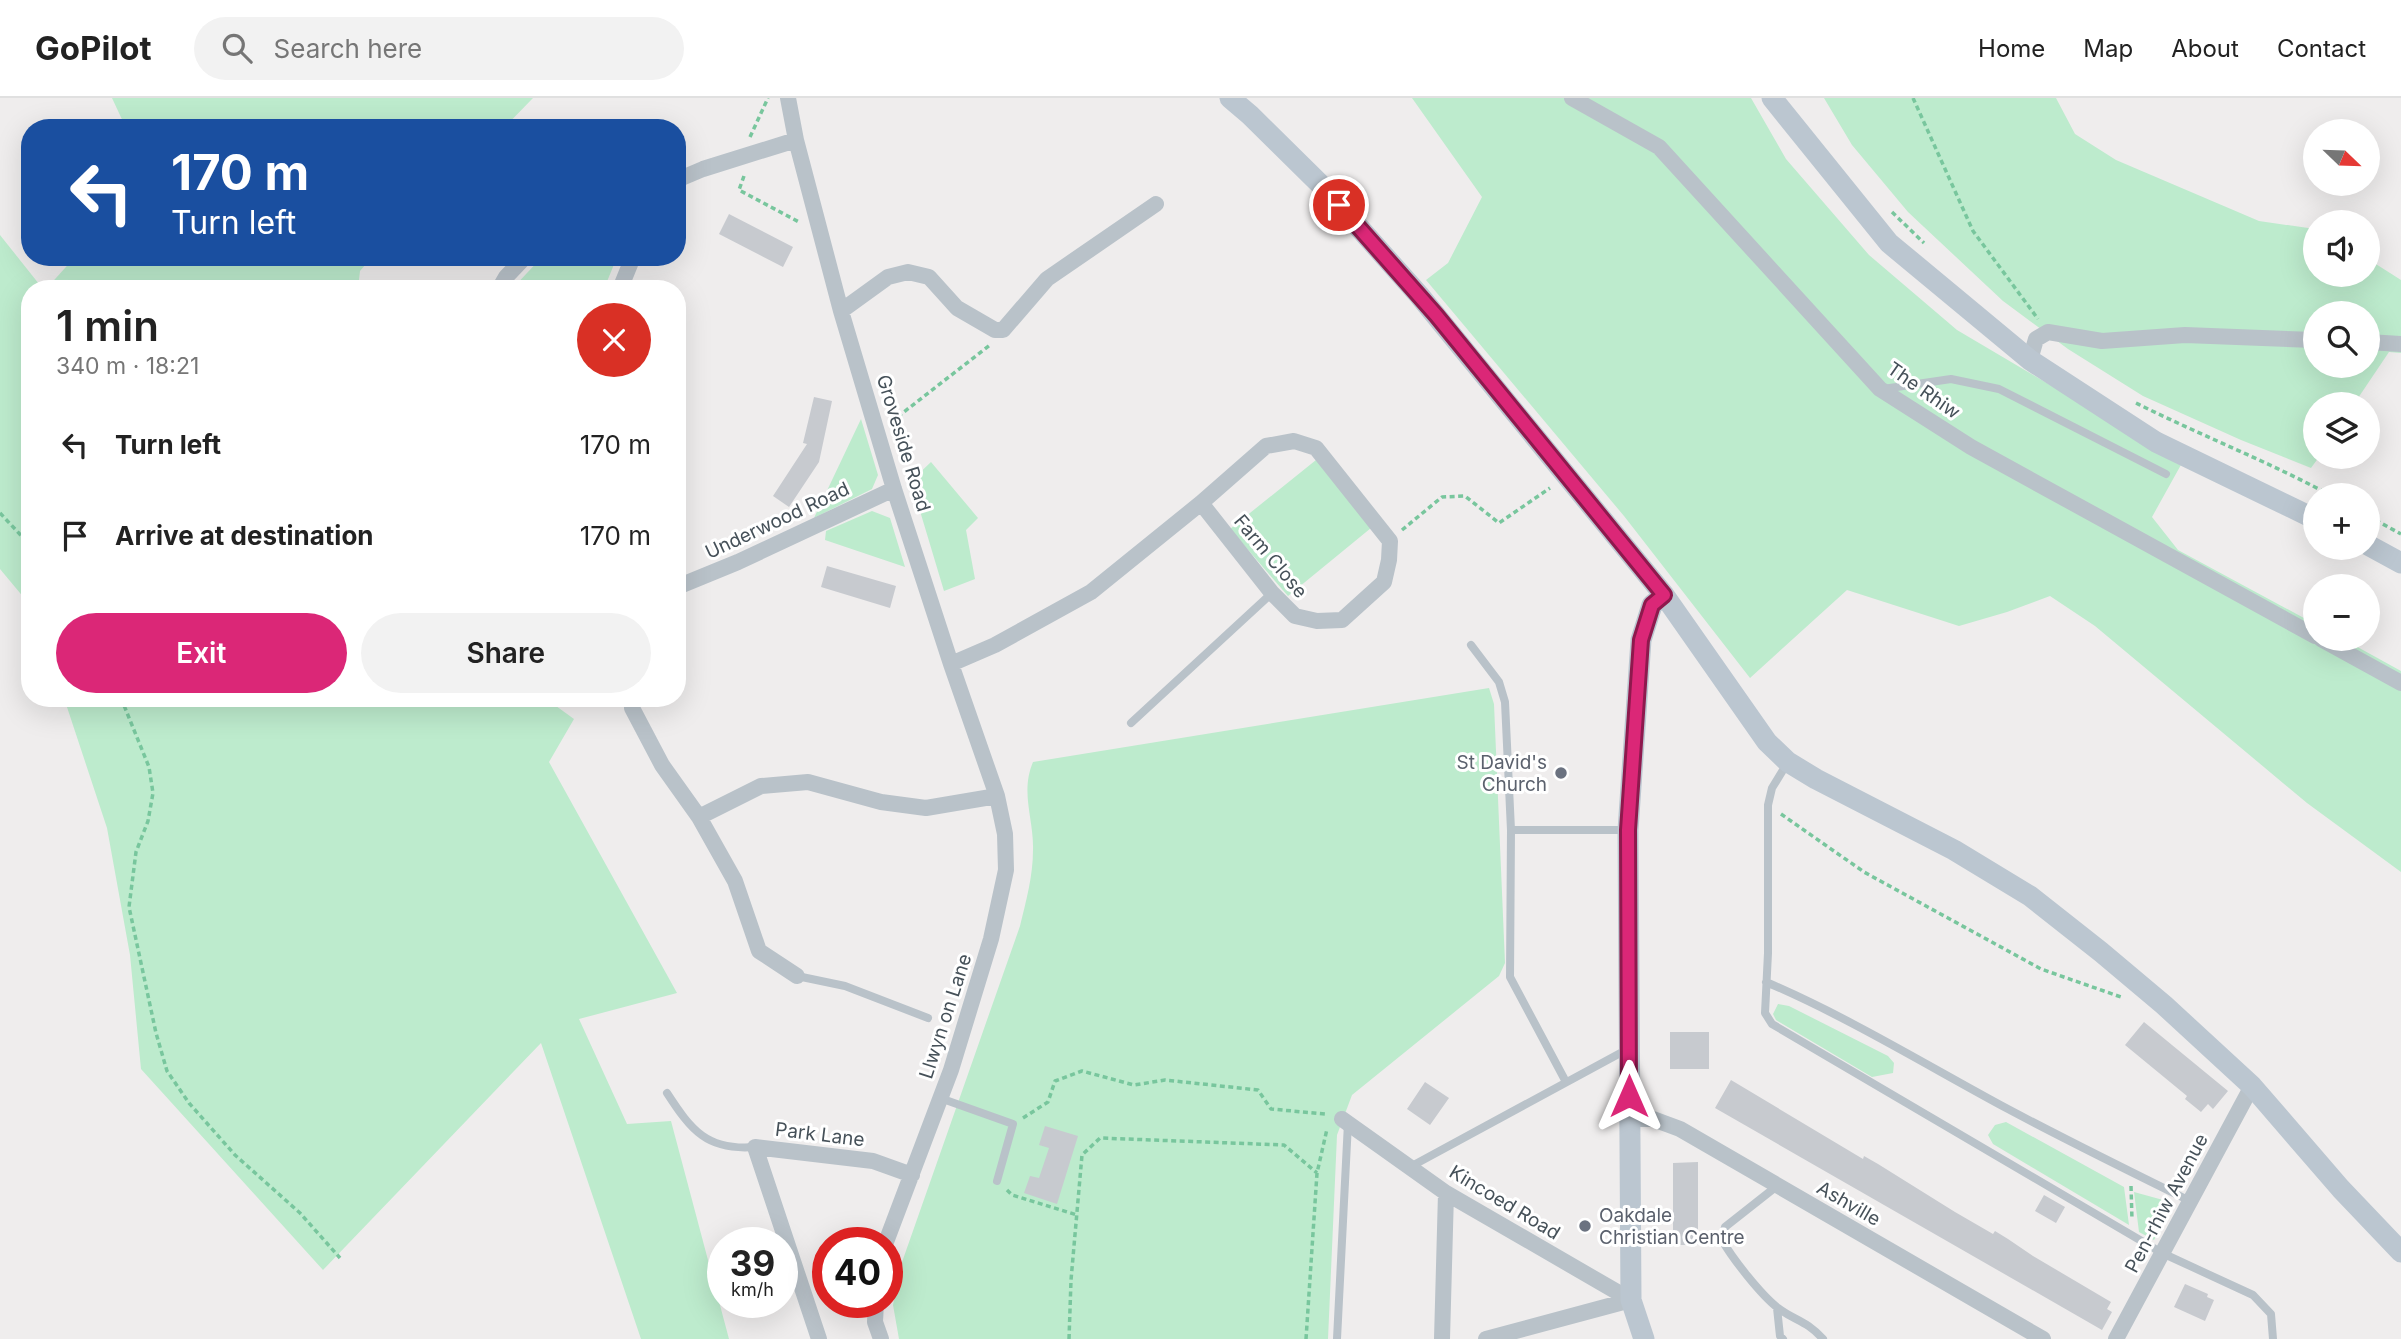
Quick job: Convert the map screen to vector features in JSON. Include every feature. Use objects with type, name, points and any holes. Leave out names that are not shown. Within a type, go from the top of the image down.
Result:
[{"type":"street","name":"Groveside Road","points":[[788,98],[796,140],[841,311],[894,489],[996,796]]},
{"type":"street","points":[[1230,98],[1250,114],[1323,187],[1419,295],[1664,595],[1767,742],[1788,762],[1815,779],[1954,850],[2030,896],[2141,985],[2252,1086],[2401,1252]]},
{"type":"street","name":"The Rhiw","points":[[1572,98],[1659,147],[1880,389],[1971,447],[2303,629]]},
{"type":"street","points":[[1772,98],[1889,243],[2030,360],[2156,442],[2303,513]]},
{"type":"street","points":[[686,177],[796,140]]},
{"type":"street","points":[[841,311],[888,277],[908,272],[929,277],[957,308],[995,330],[1003,330],[1047,279],[1156,204]]},
{"type":"street","points":[[504,280],[516,266]]},
{"type":"street","points":[[2030,360],[2036,339],[2048,332],[2102,341],[2185,335],[2303,340]]},
{"type":"street","points":[[2380,343],[2401,344]]},
{"type":"street","points":[[950,664],[995,645],[1091,592],[1201,503],[1266,446],[1294,441],[1317,448],[1390,541]]},
{"type":"street","name":"Underwood Road","points":[[686,583],[894,489]]},
{"type":"street","name":"Farm Close","points":[[1201,503],[1272,593],[1295,616],[1317,621],[1342,620],[1384,582],[1390,541]]},
{"type":"street","points":[[2380,552],[2401,563]]},
{"type":"street","points":[[1644,1339],[1632,1300],[1628,830],[1641,640],[1652,605],[1664,595]]},
{"type":"street","points":[[2343,651],[2401,683]]},
{"type":"street","points":[[632,708],[662,765],[699,817],[735,881],[759,951],[797,976]]},
{"type":"street","points":[[699,817],[761,786],[808,782],[881,803],[926,808],[996,796]]},
{"type":"street","name":"Llwyn on Lane","points":[[892,1227],[940,1098],[992,939],[1006,870],[1005,834],[996,796]]},
{"type":"street","name":"Pen-rhiw Avenue","points":[[2116,1339],[2252,1086]]},
{"type":"street","name":"Kincoed Road","points":[[1340,1119],[1446,1192],[1632,1300]]},
{"type":"street","name":"Ashville","points":[[1629,1119],[1653,1119],[1679,1129],[2043,1339]]},
{"type":"street","name":"Park Lane","points":[[819,1339],[755,1147],[873,1161],[912,1175]]},
{"type":"street","points":[[1442,1339],[1446,1192]]},
{"type":"street","points":[[1486,1339],[1534,1333],[1632,1300]]},
{"type":"street","points":[[875,1318],[881,1339]]},
{"type":"lane","points":[[1880,389],[1951,379],[1999,389],[2166,474]]},
{"type":"lane","points":[[1131,723],[1272,593]]},
{"type":"lane","points":[[1471,645],[1499,682],[1505,702],[1511,830],[1510,977],[1566,1082]]},
{"type":"lane","points":[[1788,762],[1772,788],[1768,805],[1765,1013],[1772,1024],[2162,1253],[2253,1295],[2270,1314],[2273,1339]]},
{"type":"lane","points":[[1511,830],[1628,830]]},
{"type":"lane","points":[[797,976],[845,986],[928,1018]]},
{"type":"lane","points":[[1766,982],[1824,1009],[2008,1110],[2190,1201]]},
{"type":"lane","points":[[1410,1167],[1629,1049]]},
{"type":"lane","points":[[667,1093],[687,1124],[707,1139],[736,1149],[755,1147]]},
{"type":"lane","points":[[940,1098],[1013,1124],[997,1181]]},
{"type":"lane","points":[[1337,1339],[1340,1119]]},
{"type":"lane","points":[[1777,1185],[1725,1227],[1722,1240],[1731,1256],[1777,1308],[1810,1325],[1822,1339]]},
{"type":"lane","points":[[1777,1308],[1780,1336],[1783,1339]]},
{"type":"path","points":[[768,98],[746,156],[739,190],[821,234]]},
{"type":"path","points":[[1913,98],[1973,231],[2048,332]]},
{"type":"path","points":[[878,432],[992,344],[1003,330]]},
{"type":"path","points":[[1390,541],[1442,496],[1465,496],[1499,523],[1569,476]]},
{"type":"path","points":[[0,513],[21,535]]},
{"type":"path","points":[[2380,523],[2401,534]]},
{"type":"path","points":[[125,707],[149,767],[153,793],[148,821],[136,852],[129,907],[156,1033],[167,1071],[189,1103],[234,1155],[300,1213],[340,1258]]},
{"type":"path","points":[[1768,805],[1864,872],[2042,969],[2130,1000],[2141,985]]},
{"type":"path","points":[[1013,1124],[1048,1102],[1055,1082],[1082,1071],[1133,1085],[1164,1080],[1258,1090],[1271,1109],[1340,1119],[1317,1172],[1306,1339]]},
{"type":"path","points":[[1069,1339],[1071,1280],[1082,1155],[1100,1138],[1283,1145],[1317,1172]]},
{"type":"path","points":[[2130,1171],[2133,1236]]},
{"type":"path","points":[[997,1181],[1012,1195],[1077,1214]]},
{"type":"green space","points":[[112,98],[533,98],[513,119],[122,119]]},
{"type":"green space","points":[[1412,98],[1751,98],[1786,159],[1869,255],[1957,330],[2182,463],[2152,517],[2178,550],[2303,618],[2303,651],[2365,651],[2401,671],[2401,872],[2307,803],[2095,626],[2050,596],[1959,626],[1847,590],[1750,678],[1624,516],[1426,280],[1448,263],[1482,197]]},
{"type":"green space","points":[[1824,98],[2056,98],[2075,134],[2116,160],[2259,221],[2303,227],[2303,287],[2380,287],[2380,267],[2401,280],[2401,353],[2389,352],[2380,365],[2380,301],[2303,301],[2303,378],[2372,378],[2362,392],[2303,392],[2303,465],[2143,396],[2068,349],[2003,301],[1908,212],[1852,145]]},
{"type":"green space","points":[[0,235],[21,261],[21,266],[25,266],[36,280],[21,280],[21,594],[0,569]]},
{"type":"green space","points":[[67,266],[364,266],[360,271],[359,280],[54,280]]},
{"type":"green space","points":[[534,266],[613,266],[608,280],[520,280]]},
{"type":"green space","points":[[861,419],[878,475],[872,489],[814,518]]},
{"type":"green space","points":[[1316,460],[1371,528],[1288,596],[1230,529]]},
{"type":"green space","points":[[931,462],[978,518],[966,530],[975,579],[944,591],[911,481]]},
{"type":"green space","points":[[872,511],[890,518],[905,567],[825,540],[826,531]]},
{"type":"green space","points":[[1489,688],[1494,704],[1505,963],[1499,976],[1352,1095],[1337,1135],[1328,1339],[899,1339],[895,1318],[903,1318],[903,1259],[1020,926],[1027,898],[1033,850],[1028,784],[1033,762]]},
{"type":"green space","points":[[67,707],[557,707],[574,719],[549,762],[677,993],[579,1019],[627,1124],[671,1121],[707,1256],[707,1318],[723,1318],[729,1339],[641,1339],[541,1043],[323,1270],[141,1069],[130,955],[107,828]]},
{"type":"green space","points":[[1778,1004],[1789,1006],[1888,1056],[1894,1063],[1893,1073],[1872,1077],[1776,1020],[1773,1014]]},
{"type":"green space","points":[[2006,1122],[2124,1187],[2129,1225],[1993,1144],[1988,1135],[1995,1125]]},
{"type":"green space","points":[[2134,1192],[2174,1203],[2154,1240],[2139,1232]]},
{"type":"building","points":[[729,214],[793,247],[783,267],[719,234]]},
{"type":"building","points":[[814,397],[832,401],[819,462],[789,507],[773,496],[807,444],[803,443]]},
{"type":"building","points":[[827,566],[896,586],[890,608],[821,587]]},
{"type":"building","points":[[2144,1022],[2228,1091],[2213,1109],[2208,1104],[2201,1112],[2185,1099],[2187,1096],[2125,1045]]},
{"type":"building","points":[[1670,1032],[1709,1032],[1709,1069],[1670,1069]]},
{"type":"building","points":[[1731,1080],[1993,1234],[1995,1231],[2111,1302],[2107,1309],[2112,1312],[2102,1330],[1715,1108]]},
{"type":"building","points":[[1425,1082],[1449,1098],[1430,1125],[1407,1109]]},
{"type":"building","points":[[1045,1126],[1078,1136],[1057,1204],[1024,1193],[1030,1176],[1039,1178],[1049,1148],[1039,1145]]},
{"type":"building","points":[[1698,1162],[1698,1245],[1673,1245],[1673,1163]]},
{"type":"building","points":[[2044,1195],[2065,1207],[2056,1223],[2035,1211]]},
{"type":"building","points":[[2185,1284],[2208,1294],[2207,1297],[2214,1300],[2205,1321],[2174,1307]]},
{"type":"place","name":"St David's Church","points":[[1561,773]]},
{"type":"place","name":"Oakdale Christian Centre","points":[[1585,1226]]},
{"type":"route","points":[[1339,205],[1436,315],[1664,595],[1652,605],[1641,640],[1628,830],[1629,1096]]}]
